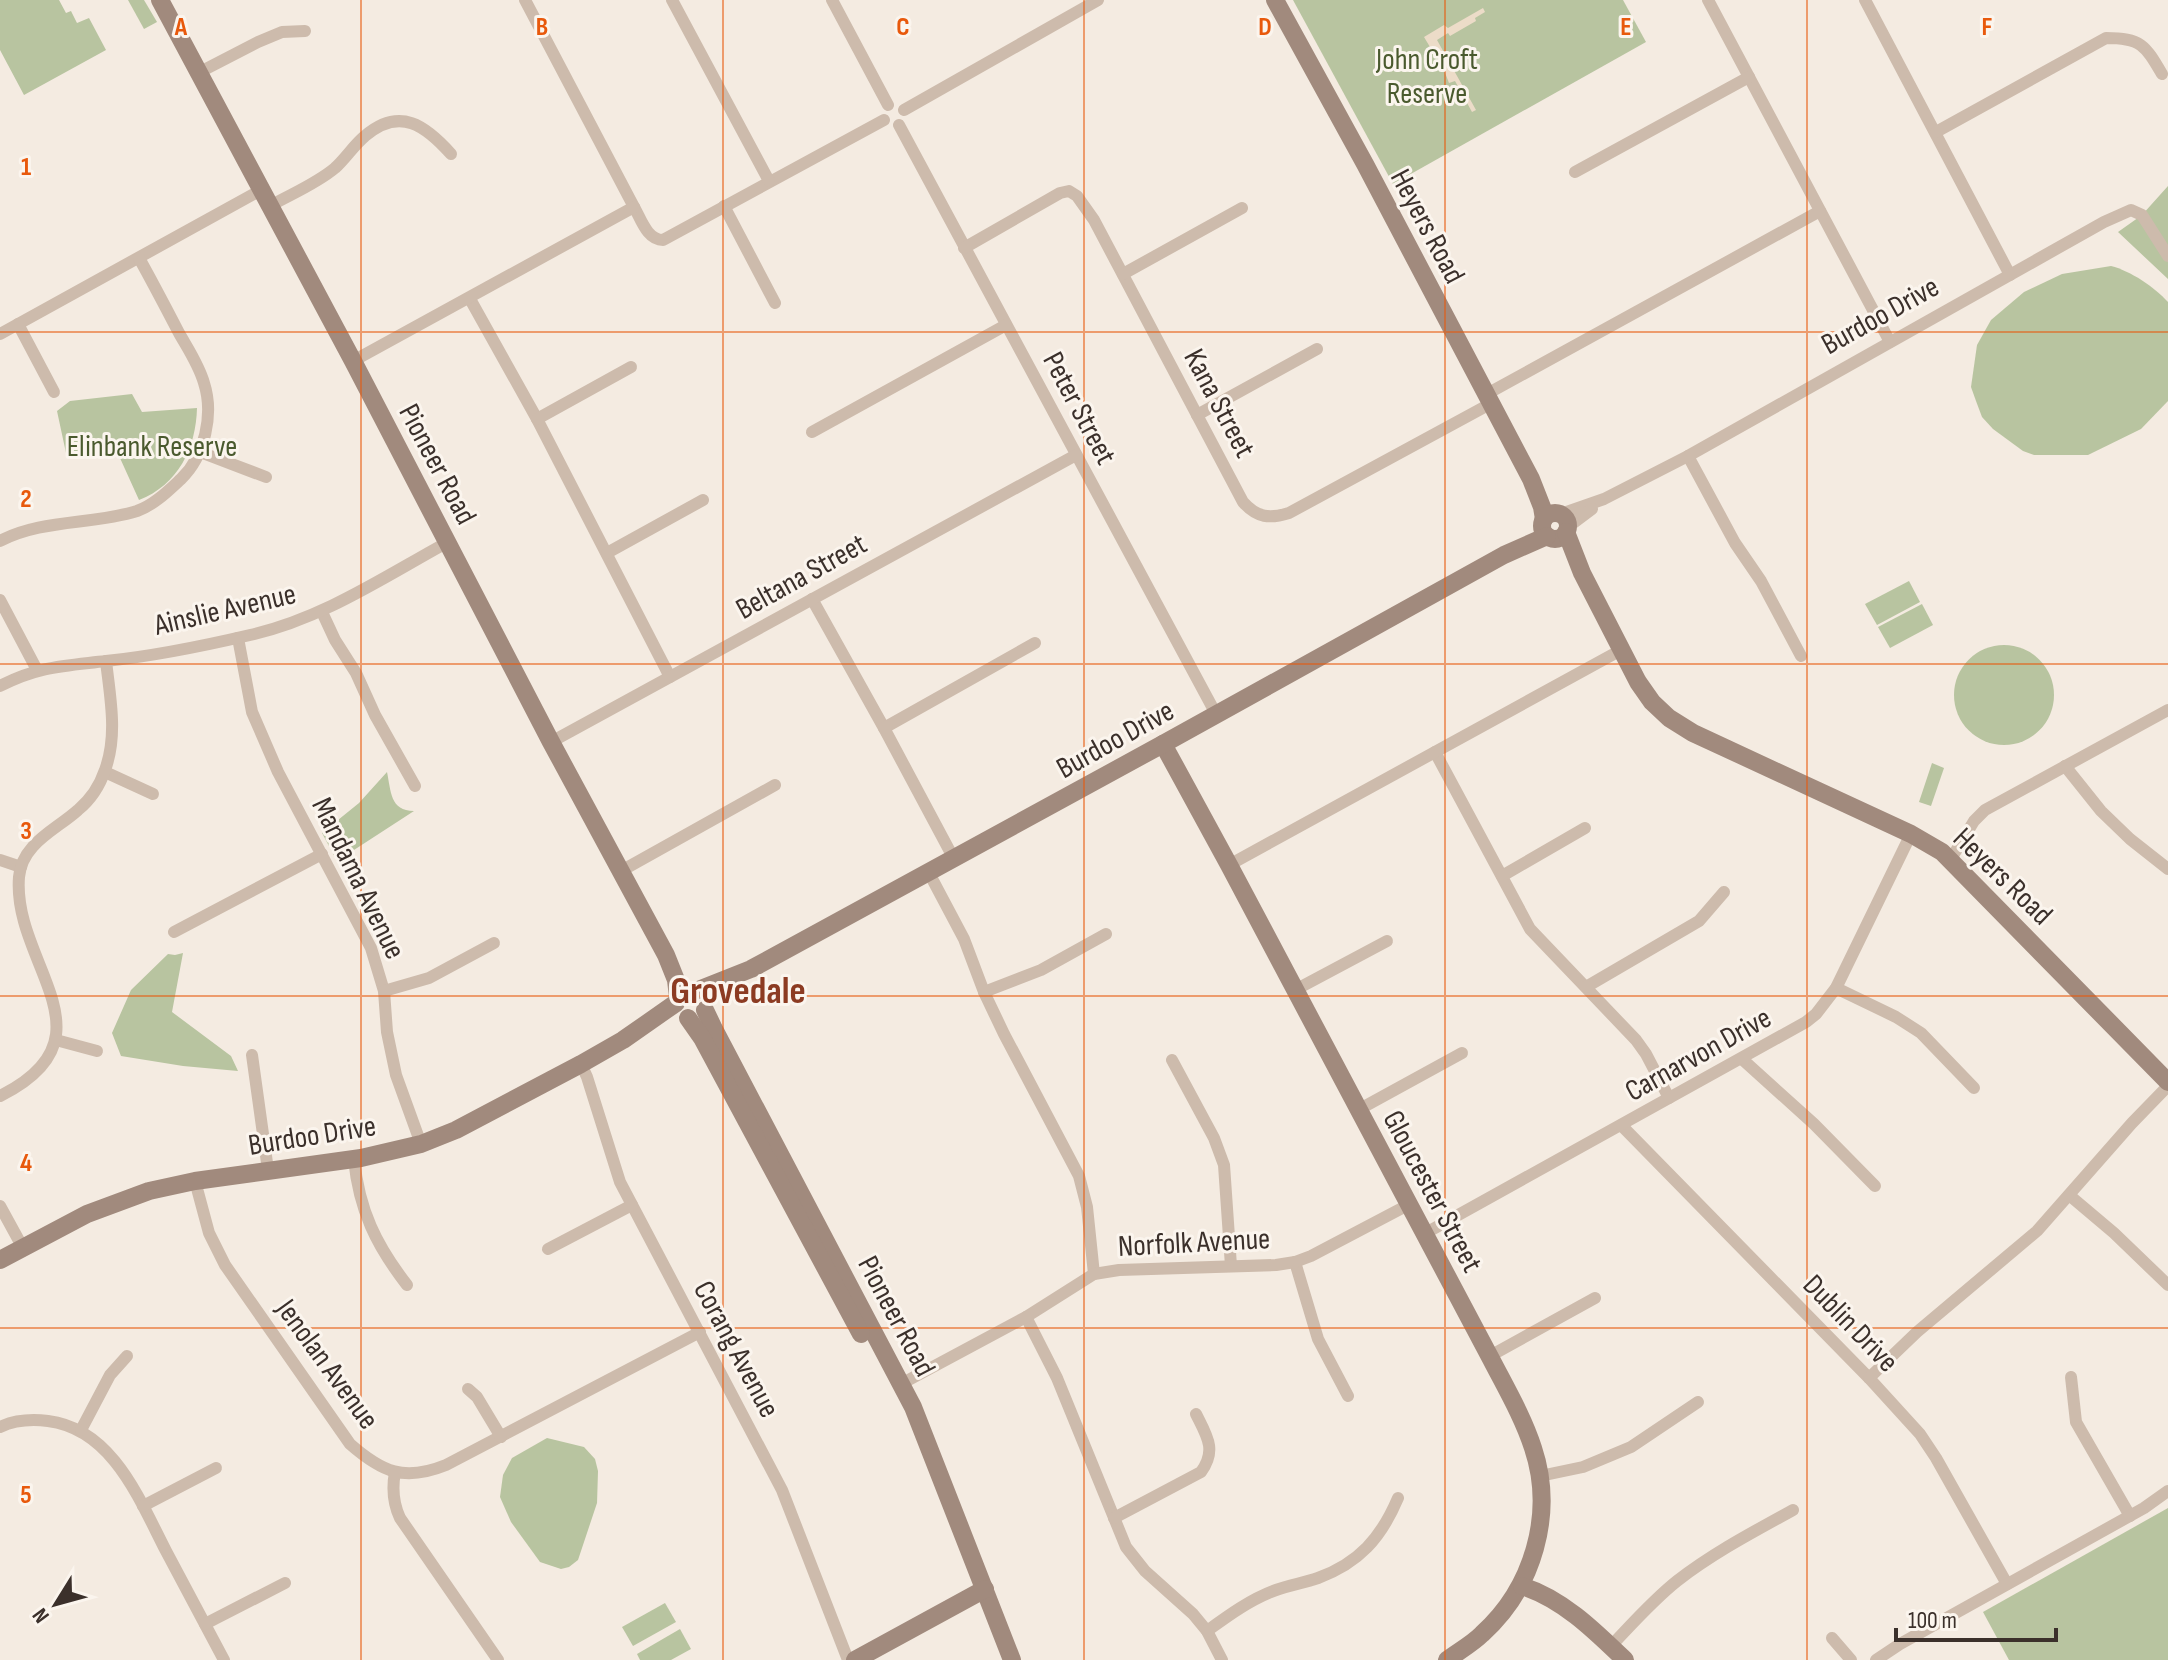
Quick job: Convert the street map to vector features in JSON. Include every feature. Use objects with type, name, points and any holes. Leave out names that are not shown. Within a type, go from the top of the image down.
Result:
[{"type":"street","name":"Pioneer Road","points":[[160,0],[666,955],[676,980],[681,1008],[712,1056],[895,1386]]},
{"type":"street","points":[[525,0],[634,207],[656,240],[663,240],[884,120]]},
{"type":"street","points":[[672,0],[769,181]]},
{"type":"street","points":[[832,0],[888,105]]},
{"type":"street","points":[[904,110],[1098,0]]},
{"type":"street","name":"Heyers Road","points":[[1275,0],[1623,652],[1657,697],[1673,713],[1761,763],[1911,834],[1951,859],[2168,1084]]},
{"type":"street","points":[[1708,0],[1890,342]]},
{"type":"street","points":[[1865,0],[2010,275]]},
{"type":"street","points":[[198,73],[282,32],[305,31]]},
{"type":"street","points":[[1936,132],[2106,38],[2131,38],[2148,51],[2162,74]]},
{"type":"street","points":[[1575,172],[1749,77]]},
{"type":"street","points":[[896,104],[904,110],[905,118],[899,125],[890,126],[884,120],[883,110],[888,105],[896,104]]},
{"type":"street","points":[[0,334],[139,258],[266,198],[311,183],[333,169],[379,126],[394,122],[420,125],[451,154]]},
{"type":"street","name":"Peter Street","points":[[899,125],[1216,714]]},
{"type":"street","name":"Kana Street","points":[[964,248],[1060,193],[1069,191],[1077,196],[1094,220],[1243,502],[1262,517],[1289,513],[1488,399]]},
{"type":"street","points":[[724,206],[775,303]]},
{"type":"street","points":[[353,361],[634,207]]},
{"type":"street","points":[[1123,274],[1242,208]]},
{"type":"street","name":"Burdoo Drive","points":[[702,998],[1554,526],[1688,456],[2104,222],[2131,210],[2142,215],[2168,256]]},
{"type":"street","points":[[1488,399],[1820,211]]},
{"type":"street","points":[[0,541],[37,528],[139,510],[172,488],[196,462],[208,406],[204,383],[139,258]]},
{"type":"street","points":[[470,299],[537,419],[670,677]]},
{"type":"street","points":[[18,324],[54,392]]},
{"type":"street","points":[[812,432],[1006,325]]},
{"type":"street","points":[[1197,415],[1317,349]]},
{"type":"street","points":[[537,419],[631,367]]},
{"type":"street","points":[[200,452],[266,477]]},
{"type":"street","name":"Beltana Street","points":[[551,742],[1076,455]]},
{"type":"street","points":[[1688,456],[1801,656]]},
{"type":"street","points":[[607,553],[703,500]]},
{"type":"street","name":"Ainslie Avenue","points":[[0,686],[37,670],[106,661],[280,628],[322,612],[448,542]]},
{"type":"street","points":[[812,599],[954,859]]},
{"type":"street","points":[[0,600],[37,670]]},
{"type":"street","points":[[322,612],[415,786]]},
{"type":"street","name":"Mandama Avenue","points":[[238,638],[252,712],[278,772],[371,948],[384,991],[387,1032],[396,1075],[421,1144]]},
{"type":"street","points":[[884,728],[1035,643]]},
{"type":"street","points":[[1229,865],[1623,652]]},
{"type":"street","points":[[0,1096],[35,1074],[54,1050],[57,1022],[54,1007],[23,925],[18,893],[21,867],[34,845],[79,810],[95,792],[105,772],[113,724],[106,661]]},
{"type":"street","points":[[1951,859],[1977,816],[2168,710]]},
{"type":"street","name":"Gloucester Street","points":[[1163,744],[1490,1356],[1534,1450],[1540,1476],[1541,1524],[1522,1586],[1481,1635],[1447,1660]]},
{"type":"street","points":[[1435,752],[1534,934],[1636,1040],[1669,1098]]},
{"type":"street","points":[[2065,766],[2101,811],[2168,869]]},
{"type":"street","points":[[105,772],[153,794]]},
{"type":"street","points":[[621,871],[775,785]]},
{"type":"street","points":[[1502,876],[1585,828]]},
{"type":"street","name":"Carnarvon Drive","points":[[1424,1234],[1742,1059],[1816,1014],[1836,988],[1911,834]]},
{"type":"street","points":[[174,932],[322,854]]},
{"type":"street","points":[[0,860],[21,867]]},
{"type":"street","points":[[929,873],[964,939],[1004,1034],[1079,1176],[1087,1207],[1094,1274]]},
{"type":"street","points":[[1586,987],[1699,921],[1724,892]]},
{"type":"street","points":[[984,992],[1041,970],[1106,934]]},
{"type":"street","points":[[1295,990],[1387,941]]},
{"type":"street","points":[[384,991],[429,978],[494,943]]},
{"type":"street","name":"Pioneer Road","points":[[666,955],[702,998],[714,1029],[895,1386],[917,1444],[1012,1660]]},
{"type":"street","points":[[688,988],[702,998],[694,1018],[681,1008],[682,991],[688,988]]},
{"type":"street","points":[[1836,988],[1896,1017],[1921,1033],[1974,1088]]},
{"type":"street","name":"Burdoo Drive","points":[[0,1260],[87,1214],[149,1191],[195,1181],[354,1159],[421,1144],[456,1130],[681,1008]]},
{"type":"street","points":[[56,1040],[97,1051]]},
{"type":"street","points":[[1358,1110],[1462,1053]]},
{"type":"street","points":[[252,1055],[268,1170]]},
{"type":"street","points":[[1742,1059],[1814,1124],[1875,1186]]},
{"type":"street","points":[[1172,1060],[1214,1138],[1224,1165],[1231,1266]]},
{"type":"street","name":"Corang Avenue","points":[[581,1064],[620,1182],[782,1490],[848,1660]]},
{"type":"street","points":[[1869,1378],[1917,1332],[2029,1239],[2168,1084]]},
{"type":"street","name":"Dublin Drive","points":[[1622,1126],[1920,1434],[2007,1584]]},
{"type":"street","points":[[354,1159],[361,1203],[371,1230],[407,1285]]},
{"type":"street","name":"Jenolan Avenue","points":[[195,1181],[209,1233],[225,1265],[350,1444],[374,1464],[395,1472]]},
{"type":"street","points":[[2069,1195],[2168,1285]]},
{"type":"street","points":[[548,1249],[632,1205]]},
{"type":"street","name":"Norfolk Avenue","points":[[895,1386],[1026,1317],[1094,1274],[1119,1270],[1295,1262],[1408,1205]]},
{"type":"street","points":[[0,1206],[23,1248]]},
{"type":"street","points":[[1295,1262],[1318,1339],[1348,1396]]},
{"type":"street","points":[[1490,1356],[1595,1298]]},
{"type":"street","points":[[1026,1317],[1057,1378],[1126,1547],[1136,1561],[1193,1614],[1207,1631],[1222,1660]]},
{"type":"street","points":[[498,1660],[400,1518],[395,1504],[395,1472],[409,1475],[433,1470],[700,1332]]},
{"type":"street","points":[[81,1430],[110,1375],[127,1356]]},
{"type":"street","points":[[2071,1377],[2076,1422],[2130,1516]]},
{"type":"street","points":[[468,1389],[477,1397],[501,1437]]},
{"type":"street","points":[[1540,1476],[1583,1467],[1631,1447],[1698,1402]]},
{"type":"street","points":[[1114,1518],[1201,1472],[1208,1463],[1211,1451],[1196,1414]]},
{"type":"street","points":[[0,1427],[34,1419],[62,1423],[81,1430],[107,1451],[143,1506],[224,1660]]},
{"type":"street","points":[[143,1506],[216,1468]]},
{"type":"street","points":[[1876,1660],[2130,1516],[2168,1491]]},
{"type":"street","points":[[1207,1631],[1251,1601],[1275,1590],[1317,1578],[1352,1561],[1379,1535],[1398,1498]]},
{"type":"street","points":[[1611,1646],[1676,1582],[1712,1557],[1793,1510]]},
{"type":"street","points":[[205,1624],[285,1583]]},
{"type":"street","points":[[1522,1586],[1567,1608],[1625,1660]]},
{"type":"street","name":"Pioneer Road","points":[[980,1591],[1001,1660]]},
{"type":"street","points":[[855,1660],[980,1591]]},
{"type":"street","points":[[1832,1638],[1851,1660]]},
{"type":"green space","points":[[0,0],[59,0],[66,13],[71,11],[77,23],[89,18],[106,50],[24,95],[0,50]]},
{"type":"green space","points":[[128,0],[144,0],[157,22],[144,29]]},
{"type":"green space","name":"John Croft Reserve","points":[[1293,0],[1623,0],[1646,42],[1393,184]]},
{"type":"green space","points":[[2168,186],[2168,279],[2118,232],[2142,215]]},
{"type":"green space","points":[[2111,266],[2142,280],[2168,302],[2168,401],[2141,429],[2088,455],[2034,455],[2023,451],[1982,417],[1971,387],[1977,345],[1991,320],[2024,292],[2062,274]]},
{"type":"green space","name":"Elinbank Reserve","points":[[132,394],[142,412],[197,408],[193,437],[182,463],[164,485],[139,500],[115,447],[66,453],[57,411],[70,401]]},
{"type":"green space","points":[[1909,581],[1920,602],[1877,625],[1865,604]]},
{"type":"green space","points":[[1922,604],[1933,625],[1890,648],[1878,627]]},
{"type":"green space","points":[[2004,645],[2023,649],[2040,659],[2050,676],[2054,695],[2050,714],[2040,731],[2023,741],[2004,745],[1985,741],[1968,731],[1958,714],[1954,695],[1958,676],[1968,659],[1985,649]]},
{"type":"green space","points":[[1932,763],[1944,768],[1931,806],[1919,802]]},
{"type":"green space","points":[[387,772],[396,804],[414,811],[337,861],[322,833],[359,803]]},
{"type":"green space","points":[[183,953],[172,1012],[231,1056],[238,1071],[121,1056],[112,1033],[131,990],[168,954]]},
{"type":"green space","points":[[547,1438],[584,1447],[595,1459],[598,1471],[597,1503],[578,1560],[561,1569],[540,1562],[511,1522],[500,1497],[503,1475],[512,1458]]},
{"type":"green space","points":[[2168,1508],[2168,1660],[2009,1660],[1983,1612]]},
{"type":"green space","points":[[665,1603],[676,1622],[633,1646],[622,1627]]},
{"type":"green space","points":[[680,1629],[691,1649],[671,1660],[640,1660],[637,1654]]},
{"type":"shaded area","points":[[1483,8],[1485,12],[1475,18],[1476,21],[1437,40],[1476,110],[1472,112],[1455,81],[1449,83],[1435,47],[1430,47],[1424,37],[1444,25],[1448,28]]},
{"type":"district","name":"Grovedale","points":[[738,990]]}]
